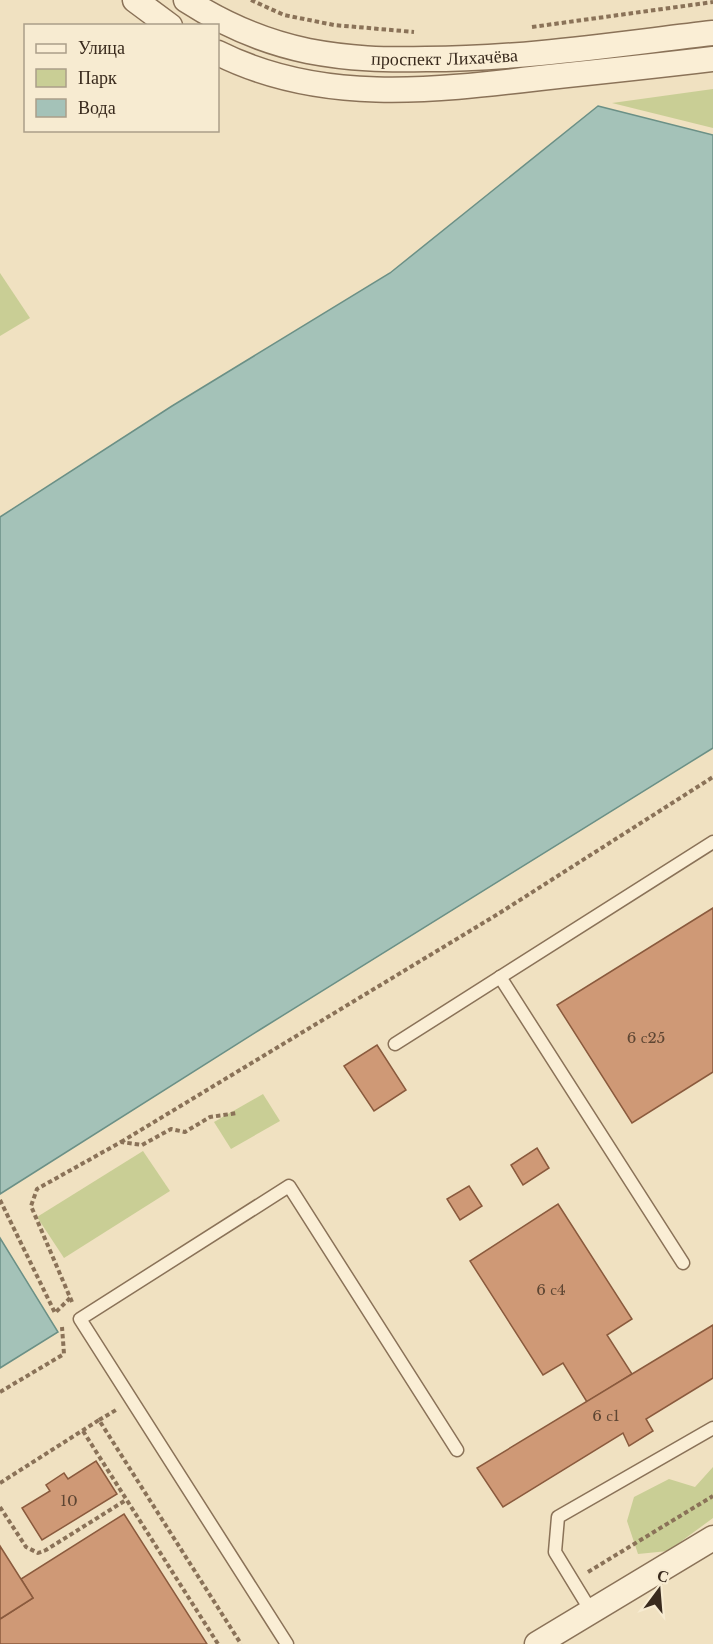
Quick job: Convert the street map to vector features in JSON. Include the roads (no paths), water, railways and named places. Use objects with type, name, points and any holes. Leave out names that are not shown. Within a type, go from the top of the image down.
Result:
[{"type":"street","points":[[135,0],[167,24]]},
{"type":"street","name":"проспект Лихачёва","points":[[186,0],[236,28],[266,39],[306,50],[370,60],[460,59],[523,55],[713,33]]},
{"type":"street","name":"проспект Лихачёва","points":[[219,52],[257,68],[299,80],[368,90],[463,87],[713,60]]},
{"type":"street","points":[[537,1644],[713,1538]]},
{"type":"lane","points":[[395,1044],[713,842]]},
{"type":"lane","points":[[500,977],[683,1263]]},
{"type":"lane","points":[[287,1644],[80,1319],[289,1186],[457,1450]]},
{"type":"lane","points":[[591,1611],[555,1552],[558,1517],[713,1428]]},
{"type":"water","points":[[598,106],[713,135],[713,748],[0,1194],[0,517],[172,406],[390,273]]},
{"type":"water","points":[[0,1238],[58,1332],[0,1368]]}]
